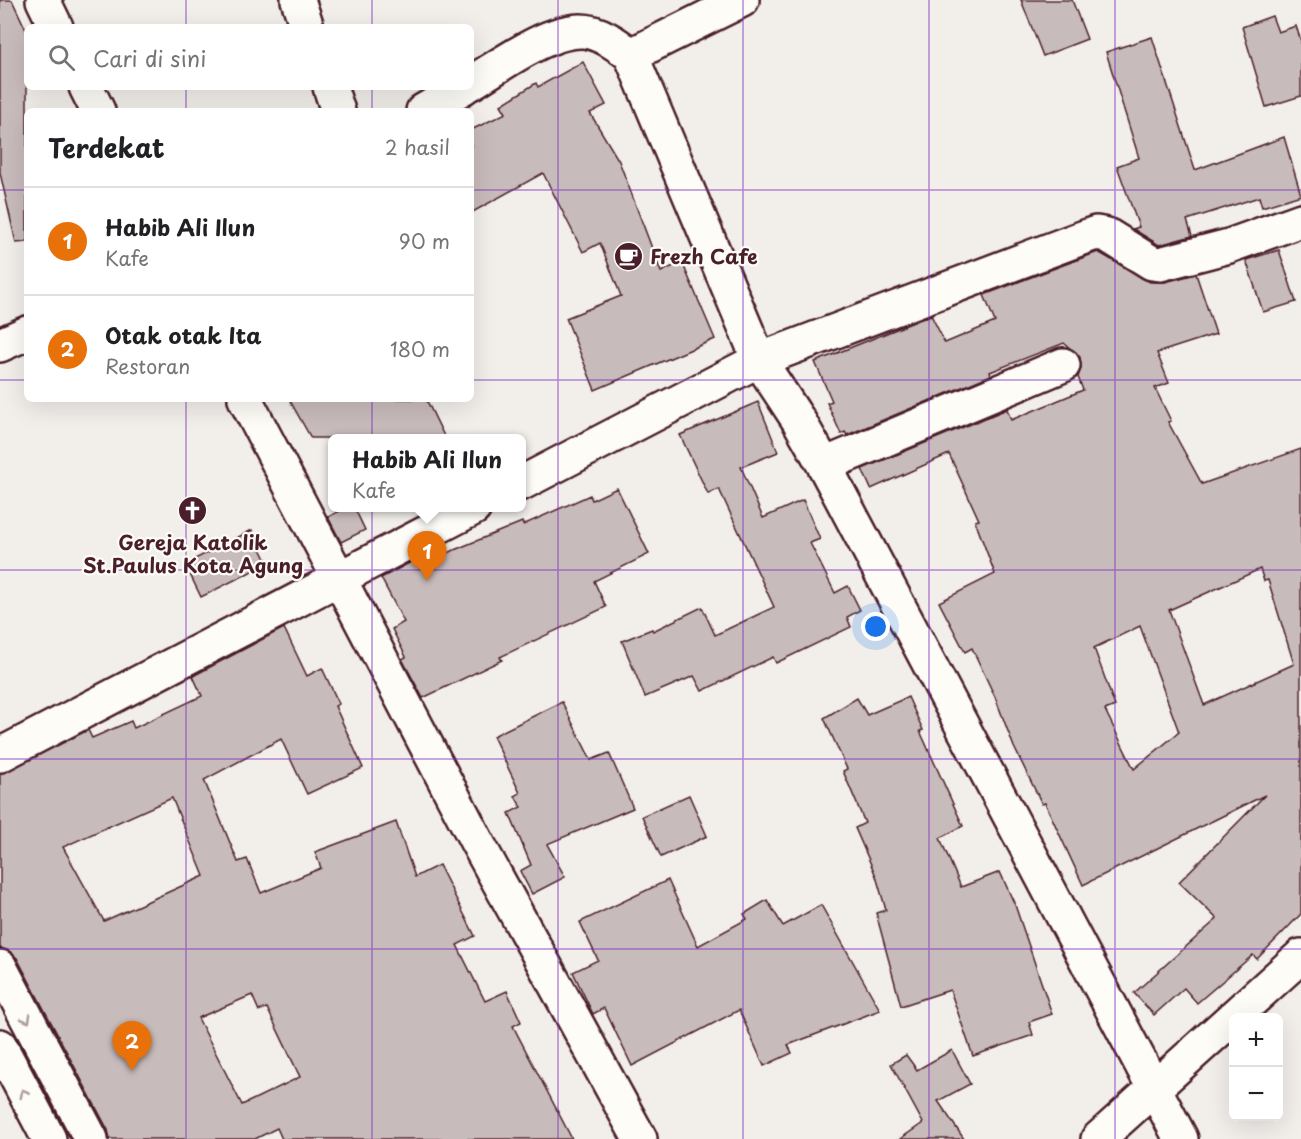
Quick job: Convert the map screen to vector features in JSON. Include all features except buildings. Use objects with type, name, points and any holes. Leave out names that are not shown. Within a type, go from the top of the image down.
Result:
[{"type":"street","points":[[43,0],[55,24]]},
{"type":"street","points":[[298,0],[306,24]]},
{"type":"street","points":[[631,55],[742,0]]},
{"type":"street","points":[[474,81],[558,34],[583,31],[611,40],[631,55],[759,360],[799,421],[824,465],[1181,1139]]},
{"type":"street","points":[[88,90],[96,108]]},
{"type":"street","points":[[331,90],[337,108]]},
{"type":"street","points":[[428,108],[459,90]]},
{"type":"street","points":[[526,481],[759,360],[1096,233],[1107,235],[1152,263],[1160,264],[1229,246],[1301,220]]},
{"type":"street","points":[[0,345],[24,334]]},
{"type":"street","points":[[824,465],[1063,365]]},
{"type":"street","points":[[247,402],[338,578],[640,1139]]},
{"type":"street","points":[[0,755],[464,512]]},
{"type":"street","points":[[1098,1139],[1301,956]]},
{"type":"street","points":[[0,967],[91,1139]]},
{"type":"street","points":[[0,1046],[49,1139]]},
{"type":"place","name":"Frezh Cafe","points":[[629,256]]},
{"type":"place","name":"Gereja Katolik St.Paulus Kota Agung","points":[[193,511]]},
{"type":"place","name":"Habib Ali Ilun","points":[[427,581]]},
{"type":"place","name":"Otak otak Ita","points":[[132,1071]]}]
